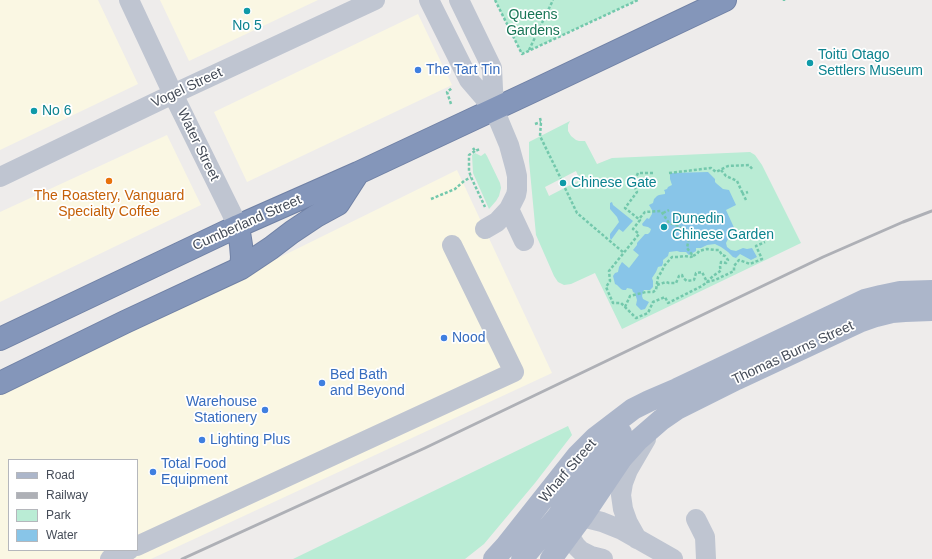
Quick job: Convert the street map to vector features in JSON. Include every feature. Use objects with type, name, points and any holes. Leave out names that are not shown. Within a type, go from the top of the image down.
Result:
[{"type":"highway","points":[[494,109],[708,5],[725,0]]},
{"type":"highway","name":"Cumberland Street","points":[[0,339],[238,226],[358,173],[494,109]]},
{"type":"highway","points":[[0,383],[112,328],[241,268],[316,216],[338,204],[358,173]]},
{"type":"highway","points":[[238,226],[242,258],[241,268]]},
{"type":"main road","name":"Thomas Burns Street","points":[[677,389],[865,300],[900,292],[930,306]]},
{"type":"main road","name":"Thomas Burns Street","points":[[661,420],[694,400],[865,320],[892,312],[930,306]]},
{"type":"main road","points":[[522,559],[558,516],[588,470],[604,451],[622,432],[677,389]]},
{"type":"main road","name":"Wharf Street","points":[[494,559],[572,461],[596,438],[633,409],[677,389]]},
{"type":"main road","points":[[551,559],[582,517],[621,459],[638,440],[661,420]]},
{"type":"street","name":"Water Street","points":[[129,0],[173,94],[238,226]]},
{"type":"street","name":"Vogel Street","points":[[0,177],[173,94],[375,0]]},
{"type":"street","points":[[429,0],[469,80],[494,109],[509,145],[515,167],[517,176],[516,195],[509,209],[489,227]]},
{"type":"street","points":[[459,0],[492,68],[494,109]]},
{"type":"street","points":[[509,209],[524,241]]},
{"type":"street","points":[[138,546],[514,372],[452,245]]},
{"type":"street","points":[[637,539],[623,509],[621,495],[623,483],[628,470],[645,441],[661,420]]},
{"type":"street","points":[[558,516],[582,517],[602,522],[622,530],[673,559]]},
{"type":"street","points":[[558,516],[576,546],[591,556],[603,559]]},
{"type":"street","points":[[696,519],[705,537],[706,559]]},
{"type":"street","points":[[110,559],[127,551]]},
{"type":"path","points":[[495,0],[522,54],[638,0]]},
{"type":"path","points":[[529,51],[552,0]]},
{"type":"path","points":[[540,118],[540,136],[561,179]]},
{"type":"path","points":[[535,124],[541,122]]},
{"type":"path","points":[[480,150],[469,154],[468,165],[471,178],[489,227]]},
{"type":"path","points":[[669,173],[711,168],[716,172],[728,166],[749,165],[753,170]]},
{"type":"path","points":[[721,170],[726,176],[737,181],[746,200]]},
{"type":"path","points":[[639,219],[626,208],[637,192],[633,184],[638,173],[653,173]]},
{"type":"path","points":[[431,200],[455,189],[464,181],[471,178]]},
{"type":"path","points":[[565,188],[577,213],[624,254]]},
{"type":"path","points":[[743,194],[748,192]]},
{"type":"path","points":[[663,213],[669,210]]},
{"type":"path","points":[[625,307],[630,296],[653,292],[656,290],[658,277],[664,266],[672,257],[691,257],[699,251],[707,249],[719,250],[728,260],[726,263],[721,262],[721,270],[702,286],[668,302],[665,297],[653,302],[648,313],[636,318],[625,307],[621,303],[613,303],[606,287],[610,281],[609,271],[639,234],[633,230],[645,212],[661,211],[669,223],[679,226],[689,237],[687,248],[693,255]]},
{"type":"path","points":[[707,282],[716,280],[734,271],[734,266],[739,260],[750,264],[762,258],[756,246],[765,242]]},
{"type":"path","points":[[657,285],[666,282],[676,283],[679,276],[682,275],[687,281],[694,280],[696,273],[702,272],[707,282]]},
{"type":"shaded area","points":[[0,0],[98,0],[138,84],[0,150]]},
{"type":"shaded area","points":[[160,0],[318,0],[189,61]]},
{"type":"shaded area","points":[[418,14],[452,85],[247,182],[214,112]]},
{"type":"shaded area","points":[[167,135],[201,205],[0,302],[0,212]]},
{"type":"shaded area","points":[[457,170],[552,373],[151,559],[0,559],[0,395]]},
{"type":"green space","name":"Queens Gardens","points":[[495,0],[638,0],[522,54]]},
{"type":"green space","name":"Dunedin Chinese Garden","points":[[570,121],[568,131],[571,136],[576,140],[585,141],[597,164],[612,158],[750,152],[755,155],[762,165],[801,243],[622,329],[595,273],[571,284],[564,285],[558,282],[554,276],[536,235],[529,161],[529,142]],"holes":[[[576,171],[580,180],[549,196],[545,187]]]},
{"type":"green space","points":[[475,153],[481,156],[485,153],[500,183],[501,188],[499,196],[489,209],[473,173],[472,155]]},
{"type":"green space","points":[[568,426],[572,435],[535,483],[484,544],[465,559],[293,559]]},
{"type":"water","points":[[708,172],[715,179],[717,184],[723,189],[729,190],[736,205],[726,210],[736,232],[728,239],[726,243],[727,247],[736,251],[743,248],[752,248],[757,257],[751,260],[740,254],[736,258],[715,244],[696,248],[696,251],[689,255],[686,252],[669,252],[668,256],[663,260],[662,266],[658,267],[652,278],[653,287],[650,290],[644,290],[643,292],[643,299],[649,302],[645,309],[641,310],[636,305],[637,300],[632,289],[621,289],[615,284],[613,276],[618,272],[622,262],[629,268],[639,255],[633,250],[645,234],[650,232],[651,229],[643,226],[642,224],[647,218],[649,219],[652,214],[652,210],[649,205],[653,203],[657,196],[665,194],[664,190],[672,185],[670,173]]},
{"type":"water","points":[[612,202],[613,205],[633,221],[623,232],[619,229],[611,240],[610,234],[619,222],[617,217],[610,209],[610,203]]},
{"type":"railway","points":[[182,559],[425,448],[823,257],[932,211]]},
{"type":"place","name":"No 5","points":[[247,11]]},
{"type":"place","name":"Toitū Otago Settlers Museum","points":[[810,63]]},
{"type":"place","name":"The Tart Tin","points":[[418,70]]},
{"type":"place","name":"No 6","points":[[34,111]]},
{"type":"place","name":"The Roastery, Vanguard Specialty Coffee","points":[[109,181]]},
{"type":"place","name":"Chinese Gate","points":[[563,183]]},
{"type":"place","name":"Dunedin Chinese Garden","points":[[664,227]]},
{"type":"place","name":"Nood","points":[[444,338]]},
{"type":"place","name":"Bed Bath and Beyond","points":[[322,383]]},
{"type":"place","name":"Warehouse Stationery","points":[[265,410]]},
{"type":"place","name":"Lighting Plus","points":[[202,440]]},
{"type":"place","name":"Total Food Equipment","points":[[153,472]]}]
